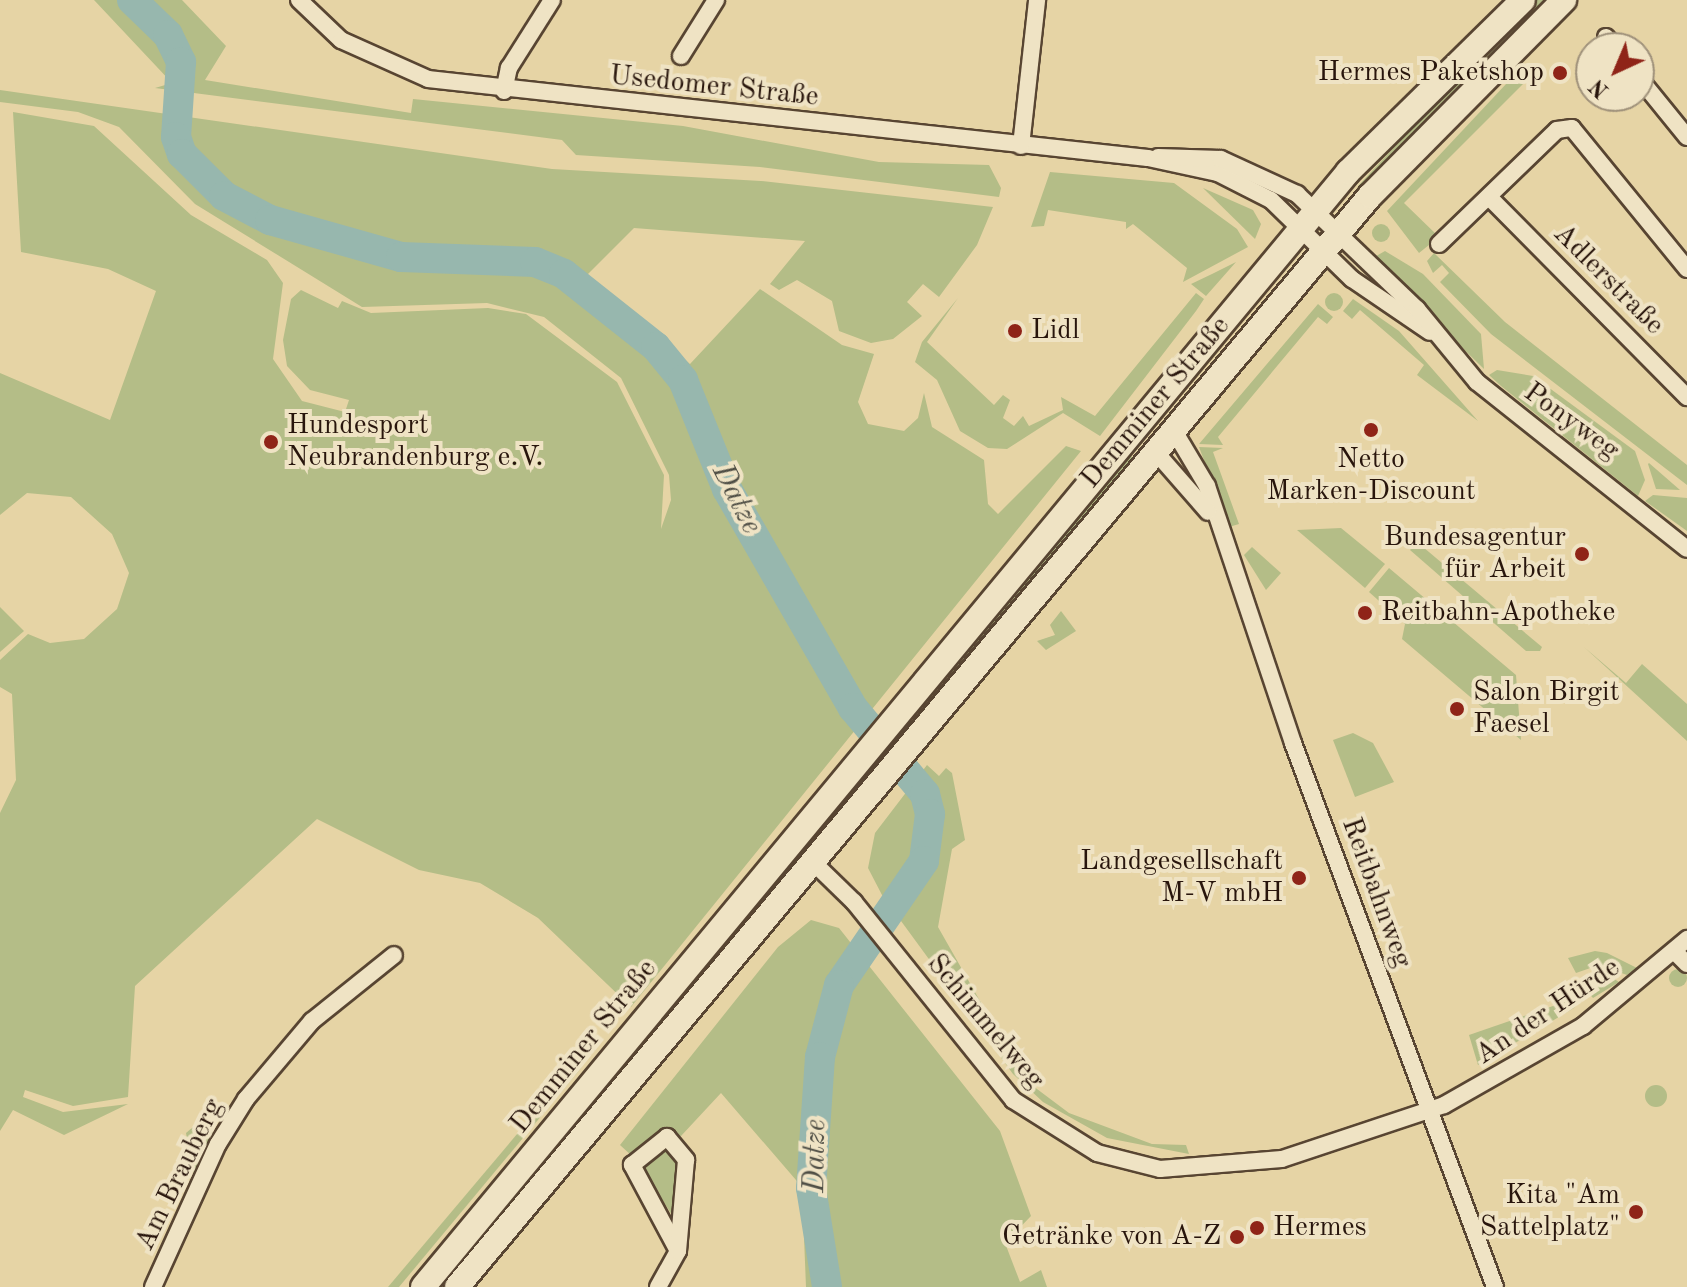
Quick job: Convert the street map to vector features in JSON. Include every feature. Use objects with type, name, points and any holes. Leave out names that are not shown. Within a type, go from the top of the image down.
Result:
[{"type":"main road","name":"Demminer Straße","points":[[423,1287],[897,719],[1131,430],[1308,221],[1523,0]]},
{"type":"main road","name":"Demminer Straße","points":[[457,1287],[815,864],[1154,450],[1330,244],[1564,0]]},
{"type":"main road","points":[[1131,430],[1154,450]]},
{"type":"main road","points":[[790,844],[815,864]]},
{"type":"street","points":[[304,6],[324,0]]},
{"type":"street","points":[[504,91],[509,68],[552,0]]},
{"type":"street","points":[[681,56],[716,0]]},
{"type":"street","points":[[1021,146],[1037,0]]},
{"type":"street","name":"Usedomer Straße","points":[[304,6],[341,40],[399,70],[504,91],[1148,158],[1177,154],[1248,167],[1284,184],[1308,221],[1330,244]]},
{"type":"street","points":[[1655,98],[1687,137]]},
{"type":"street","points":[[1439,244],[1491,199],[1557,130],[1572,128],[1687,269]]},
{"type":"street","name":"Adlerstraße","points":[[1491,199],[1687,397]]},
{"type":"street","name":"Ponyweg","points":[[1330,244],[1430,332],[1495,398],[1687,549]]},
{"type":"street","name":"Reitbahnweg","points":[[1173,429],[1207,486],[1212,516],[1293,743],[1427,1112],[1495,1287]]},
{"type":"street","name":"Reitbahnweg","points":[[1154,450],[1212,516]]},
{"type":"street","name":"Schimmelweg","points":[[815,864],[861,911],[1013,1100],[1065,1138],[1127,1163],[1184,1171],[1250,1166],[1427,1112]]},
{"type":"street","name":"An der Hürde","points":[[1427,1112],[1559,1043],[1683,952]]},
{"type":"street","name":"Am Brauberg","points":[[153,1287],[218,1144],[246,1099],[312,1021],[394,955]]},
{"type":"street","points":[[658,1287],[678,1251],[686,1160],[667,1137],[632,1165],[678,1251]]},
{"type":"green space","points":[[94,0],[182,0],[226,46],[205,80],[411,113],[413,99],[683,126],[879,162],[989,165],[1001,188],[999,197],[760,167],[576,155],[562,140],[155,88],[172,83]]},
{"type":"green space","points":[[1533,0],[1547,0],[1362,191],[1358,186]]},
{"type":"green space","points":[[1522,67],[1531,76],[1404,203],[1439,237],[1419,253],[1387,211]]},
{"type":"green space","points":[[0,90],[552,169],[761,181],[993,207],[977,245],[939,297],[923,284],[907,302],[922,316],[893,339],[871,343],[839,331],[832,301],[797,280],[779,290],[770,284],[805,241],[634,228],[587,275],[690,364],[760,289],[842,345],[874,354],[858,402],[868,424],[904,431],[918,418],[924,393],[932,427],[984,460],[988,504],[998,514],[1066,446],[1081,451],[631,1007],[538,918],[480,883],[419,870],[317,819],[135,986],[128,1097],[73,1106],[25,1090],[23,1097],[63,1112],[128,1104],[64,1135],[13,1110],[0,1131],[0,813],[16,780],[12,694],[0,687],[0,660],[28,634],[50,643],[84,639],[117,609],[129,573],[112,534],[71,497],[27,493],[0,515],[0,373],[110,420],[156,291],[108,269],[21,252],[13,112],[94,126],[191,215],[267,260],[283,283],[273,359],[302,401],[345,412],[349,400],[310,390],[287,366],[283,340],[291,299],[301,290],[338,308],[342,301],[371,313],[488,308],[526,314],[617,382],[664,475],[661,529],[671,500],[669,475],[621,378],[544,317],[487,303],[362,307],[195,204],[119,127],[78,112],[0,102]]},
{"type":"green space","points":[[1050,172],[1174,183],[1237,229],[1248,247],[1183,282],[1187,268],[1133,224],[1126,229],[1126,222],[1048,210],[1044,226],[1031,227]]},
{"type":"green space","points":[[1203,188],[1253,210],[1261,224],[1255,239]]},
{"type":"green space","points":[[1377,224],[1385,224],[1390,233],[1388,240],[1377,242],[1372,237],[1372,229]]},
{"type":"green space","points":[[1385,251],[1423,274],[1481,334],[1484,369],[1371,259]]},
{"type":"green space","points":[[1434,253],[1505,322],[1687,465],[1687,485],[1491,334],[1440,282],[1449,273],[1442,265],[1433,273],[1427,261]]},
{"type":"green space","points":[[1236,262],[1206,296],[1191,284],[1212,274]]},
{"type":"green space","points":[[1196,293],[1204,299],[1196,311],[1100,436],[1063,413],[1007,449],[988,448],[960,431],[937,380],[915,362],[922,342],[958,298],[927,342],[994,405],[1003,395],[1010,400],[1003,418],[1014,426],[1023,416],[1029,426],[1063,410],[1061,397],[1095,416]]},
{"type":"green space","points":[[1334,293],[1343,302],[1334,311],[1325,302]]},
{"type":"green space","points":[[1353,299],[1399,331],[1478,421],[1417,375],[1424,365],[1360,310],[1352,319],[1343,311]]},
{"type":"green space","points":[[1318,304],[1333,317],[1327,324],[1318,317],[1218,437],[1223,445],[1199,444]]},
{"type":"green space","points":[[1497,370],[1533,376],[1635,451],[1645,480],[1638,496],[1489,375]]},
{"type":"green space","points":[[1199,447],[1223,448],[1213,452],[1239,524],[1229,527]]},
{"type":"green space","points":[[1129,453],[1134,460],[908,735],[905,730]]},
{"type":"green space","points":[[1649,463],[1680,490],[1656,489]]},
{"type":"green space","points":[[1653,495],[1687,498],[1687,531],[1645,501]]},
{"type":"green space","points":[[1341,528],[1385,564],[1365,588],[1297,530]]},
{"type":"green space","points":[[1417,542],[1542,647],[1540,651],[1526,651],[1410,550]]},
{"type":"green space","points":[[1252,547],[1281,573],[1266,590],[1244,555]]},
{"type":"green space","points":[[1389,568],[1516,675],[1521,740],[1402,639],[1405,624],[1369,592]]},
{"type":"green space","points":[[0,607],[24,631],[0,652]]},
{"type":"green space","points":[[1061,611],[1076,631],[1046,650],[1037,641],[1055,635],[1050,625]]},
{"type":"green space","points":[[1584,647],[1626,683],[1642,664],[1687,704],[1687,741]]},
{"type":"green space","points":[[1353,733],[1373,743],[1394,782],[1355,797],[1333,740]]},
{"type":"green space","points":[[927,765],[939,776],[946,768],[952,773],[965,840],[952,849],[938,927],[1025,1080],[1069,1113],[1152,1144],[1186,1145],[1189,1154],[1107,1138],[1043,1102],[1013,1074],[882,895],[868,868],[875,833]]},
{"type":"green space","points":[[760,894],[769,901],[444,1287],[435,1287]]},
{"type":"green space","points":[[811,920],[839,928],[1000,1131],[1031,1216],[1005,1243],[1020,1282],[1041,1270],[1047,1287],[806,1287],[802,1187],[721,1093],[681,1136],[657,1133],[632,1156],[620,1145],[778,947]]},
{"type":"green space","points":[[1595,951],[1607,953],[1637,968],[1627,975],[1599,965],[1576,973],[1568,958]]},
{"type":"green space","points":[[1674,969],[1682,969],[1687,978],[1685,985],[1674,987],[1669,982],[1669,974]]},
{"type":"green space","points":[[1605,973],[1619,982],[1593,998],[1579,982]]},
{"type":"green space","points":[[1585,995],[1574,1008],[1478,1065],[1469,1035]]},
{"type":"green space","points":[[582,1067],[399,1287],[388,1287],[550,1095]]},
{"type":"green space","points":[[1656,1085],[1664,1088],[1667,1096],[1664,1104],[1656,1107],[1648,1104],[1645,1096],[1648,1088]]},
{"type":"green space","points":[[200,1121],[215,1135],[194,1176],[186,1133]]},
{"type":"green space","points":[[662,1143],[678,1154],[675,1220],[640,1164]]},
{"type":"waterway","name":"Datze","points":[[132,0],[168,35],[181,62],[176,137],[182,154],[224,196],[270,220],[401,257],[535,262],[564,274],[656,347],[683,380],[727,489],[853,708],[925,794],[930,814],[924,861],[839,985],[820,1057],[811,1188],[827,1287]]},
{"type":"place","name":"Hermes Paketshop","points":[[1560,73]]},
{"type":"place","name":"Lidl","points":[[1015,331]]},
{"type":"place","name":"Netto Marken-Discount","points":[[1371,430]]},
{"type":"place","name":"Hundesport Neubrandenburg e.V.","points":[[271,442]]},
{"type":"place","name":"Bundesagentur für Arbeit","points":[[1582,554]]},
{"type":"place","name":"Reitbahn-Apotheke","points":[[1365,613]]},
{"type":"place","name":"Salon Birgit Faesel","points":[[1457,709]]},
{"type":"place","name":"Landgesellschaft M-V mbH","points":[[1299,878]]},
{"type":"place","name":"Kita \"Am Sattelplatz\"","points":[[1636,1212]]},
{"type":"place","name":"Hermes","points":[[1257,1228]]},
{"type":"place","name":"Getränke von A-Z","points":[[1237,1237]]}]
